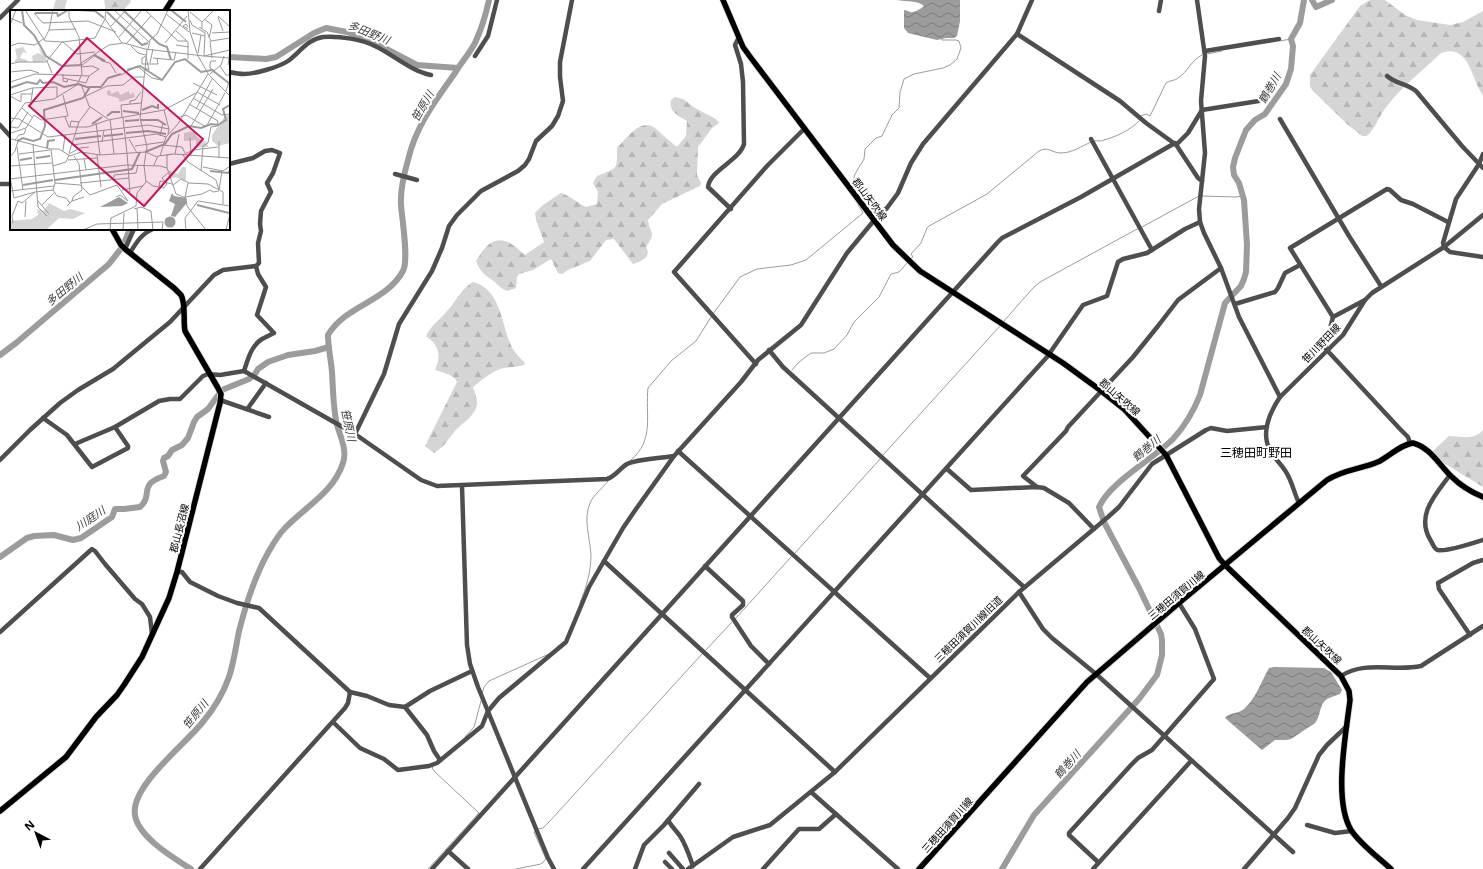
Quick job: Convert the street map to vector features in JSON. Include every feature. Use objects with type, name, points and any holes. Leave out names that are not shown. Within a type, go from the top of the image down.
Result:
[{"type":"main road","points":[[166,10],[172,0]]},
{"type":"main road","name":"郡山矢吹線","points":[[723,0],[743,47],[893,245],[920,271],[1050,355],[1102,391],[1132,417],[1164,453],[1219,558],[1341,676],[1350,695],[1342,779],[1342,799],[1344,812],[1352,831],[1391,869]]},
{"type":"main road","name":"郡山長沼線","points":[[0,811],[66,757],[96,717],[117,695],[142,657],[169,598],[178,572],[221,394],[211,374],[185,331],[181,295],[128,251],[113,231]]},
{"type":"main road","points":[[1410,443],[1416,444],[1428,450],[1450,476],[1461,485],[1483,497]]},
{"type":"main road","name":"三穂田須賀川線","points":[[920,869],[1066,705],[1096,674],[1318,486],[1331,477],[1344,471],[1380,461],[1410,443]]},
{"type":"street","points":[[0,18],[18,0]]},
{"type":"street","points":[[475,56],[488,36],[498,0]]},
{"type":"street","points":[[355,434],[384,374],[399,324],[432,270],[442,248],[449,224],[481,191],[518,171],[529,159],[536,141],[552,126],[558,116],[563,101],[559,72],[560,62],[572,0]]},
{"type":"street","points":[[333,722],[360,748],[384,760],[398,770],[429,766],[440,760],[482,726],[488,711],[499,698],[566,642],[585,594],[623,528],[674,456],[769,350],[801,325],[836,269],[874,220],[887,208],[898,193],[911,163],[923,144],[1017,34],[1032,0]]},
{"type":"street","points":[[1159,11],[1161,0]]},
{"type":"street","points":[[1197,0],[1205,51],[1205,70],[1201,111],[1205,153],[1199,209],[1200,222],[1221,268],[1239,317],[1280,397]]},
{"type":"street","points":[[1017,34],[1120,101],[1146,123],[1176,144],[1198,178],[1202,181]]},
{"type":"street","points":[[730,209],[708,187],[709,182],[723,166],[740,152],[744,144],[743,82],[741,64],[735,45],[739,37]]},
{"type":"street","points":[[230,72],[245,74],[253,73],[278,66],[288,61],[311,41],[323,38],[367,42],[416,70],[431,76]]},
{"type":"street","points":[[1205,51],[1279,39]]},
{"type":"street","points":[[1387,76],[1398,83],[1408,85],[1416,91],[1481,166]]},
{"type":"street","points":[[432,869],[1002,238],[1176,144],[1188,133],[1201,111],[1265,100]]},
{"type":"street","points":[[1280,119],[1349,236],[1381,286]]},
{"type":"street","points":[[0,125],[10,137]]},
{"type":"street","points":[[756,364],[674,272],[772,162],[804,129]]},
{"type":"street","points":[[1091,139],[1152,250]]},
{"type":"street","points":[[230,164],[253,158],[265,151],[272,150],[280,153],[273,173],[267,183],[271,192],[261,211],[261,231],[258,243],[259,263],[256,266],[258,274],[266,287],[257,315],[274,333],[262,340],[251,350],[246,372]]},
{"type":"street","points":[[1483,154],[1481,166],[1456,199],[1443,243],[1444,247],[1450,252],[1483,257]]},
{"type":"street","points":[[395,174],[417,180]]},
{"type":"street","points":[[1410,443],[1408,437],[1325,348],[1333,317],[1290,248],[1388,189],[1401,200],[1413,204],[1448,222]]},
{"type":"street","name":"笹川野田線","points":[[1299,503],[1287,473],[1270,451],[1267,441],[1267,427],[1270,414],[1280,397],[1343,335],[1365,300],[1372,293],[1444,247],[1483,215]]},
{"type":"street","points":[[583,869],[1050,355],[1083,305],[1107,296],[1118,262],[1123,259],[1147,253],[1185,229],[1200,222]]},
{"type":"street","points":[[128,251],[134,230]]},
{"type":"street","points":[[128,251],[138,239],[151,230]]},
{"type":"street","points":[[1235,304],[1275,292],[1285,272],[1300,265]]},
{"type":"street","points":[[0,460],[30,430],[66,398],[113,370],[170,322],[210,278],[218,272],[256,266]]},
{"type":"street","points":[[1037,487],[1023,476],[1066,431],[1152,335],[1178,300],[1221,268]]},
{"type":"street","points":[[1333,317],[1365,300]]},
{"type":"street","points":[[769,350],[783,367],[1024,587]]},
{"type":"street","points":[[75,444],[116,427],[159,401],[180,399],[201,377],[208,374],[220,375],[246,372],[331,422],[355,434],[421,480],[437,486],[607,479],[612,478],[627,464],[674,456]]},
{"type":"street","points":[[248,408],[266,383]]},
{"type":"street","points":[[220,399],[248,408],[269,417]]},
{"type":"street","points":[[43,418],[67,435],[92,467],[128,448],[116,427]]},
{"type":"street","name":"三穂田須賀川線旧道","points":[[690,867],[736,836],[770,825],[835,772],[1024,587],[1119,507],[1149,468],[1164,453],[1211,428],[1227,431],[1267,427]]},
{"type":"street","points":[[678,451],[930,678]]},
{"type":"street","points":[[947,469],[971,490],[1044,488],[1069,503],[1094,529]]},
{"type":"street","points":[[1450,476],[1435,496],[1426,513],[1424,525],[1429,539],[1435,548],[1439,550],[1483,540]]},
{"type":"street","points":[[462,486],[467,645],[472,671],[514,777],[554,869]]},
{"type":"street","points":[[0,632],[92,549],[135,599],[142,604],[150,617],[152,634]]},
{"type":"street","points":[[1470,635],[1438,589],[1438,583],[1473,563],[1483,560]]},
{"type":"street","points":[[604,561],[835,772]]},
{"type":"street","points":[[705,566],[743,601],[743,605],[732,615],[732,617],[751,646],[769,664]]},
{"type":"street","points":[[178,572],[182,572],[188,581],[218,596],[259,608],[350,692],[367,696],[389,705],[404,708],[427,735],[440,760]]},
{"type":"street","points":[[1019,592],[1046,633],[1096,674],[1293,852]]},
{"type":"street","points":[[1098,862],[1068,833],[1138,758],[1150,752],[1214,679],[1195,629],[1179,603]]},
{"type":"street","points":[[1341,676],[1348,671],[1376,667],[1421,666],[1483,626]]},
{"type":"street","points":[[404,708],[430,691],[472,671]]},
{"type":"street","points":[[200,869],[347,706],[350,692]]},
{"type":"street","points":[[1244,869],[1288,818],[1295,808],[1319,755],[1347,726]]},
{"type":"street","points":[[1093,869],[1191,760]]},
{"type":"street","points":[[635,869],[644,845],[699,784]]},
{"type":"street","points":[[811,792],[898,869]]},
{"type":"street","points":[[763,869],[798,830],[801,828],[819,829],[836,814]]},
{"type":"street","points":[[668,820],[670,825],[678,833],[689,853],[690,867]]},
{"type":"street","points":[[1308,825],[1335,833],[1352,831]]},
{"type":"street","points":[[448,851],[468,869]]},
{"type":"street","points":[[669,853],[683,869]]},
{"type":"street","points":[[665,862],[672,869]]},
{"type":"green space","points":[[56,0],[67,0],[64,10],[53,10]]},
{"type":"green space","points":[[104,0],[130,0],[131,2],[123,10],[106,10]]},
{"type":"green space","points":[[1370,0],[1385,0],[1405,15],[1417,20],[1450,25],[1463,22],[1483,11],[1483,95],[1464,58],[1458,53],[1451,51],[1441,53],[1397,94],[1384,110],[1367,136],[1362,136],[1347,124],[1312,90],[1310,86],[1310,75],[1360,6]]},
{"type":"green space","points":[[675,97],[683,99],[695,108],[716,119],[719,123],[712,128],[698,147],[697,175],[701,183],[700,186],[662,204],[648,220],[652,233],[651,239],[646,247],[648,253],[645,258],[633,264],[614,239],[606,240],[590,261],[562,274],[558,273],[551,259],[533,270],[519,274],[517,277],[516,288],[507,291],[501,288],[482,272],[476,261],[483,250],[491,243],[501,240],[507,242],[515,246],[525,255],[544,242],[535,213],[543,205],[561,193],[586,207],[597,204],[598,192],[593,183],[597,176],[615,167],[617,161],[617,148],[634,130],[644,125],[650,125],[677,147],[686,136],[687,121],[675,113],[671,108],[671,100]]},
{"type":"green space","points":[[473,282],[489,291],[498,307],[511,346],[516,354],[525,363],[522,366],[504,368],[496,371],[473,387],[477,403],[476,409],[444,445],[434,453],[425,446],[457,382],[451,375],[435,370],[438,363],[438,352],[436,345],[426,336],[462,291]]},
{"type":"green space","points":[[1483,430],[1483,487],[1442,462],[1433,451],[1449,436],[1471,437],[1476,436]]},
{"type":"water","points":[[897,0],[960,0],[960,21],[957,36],[954,38],[937,40],[908,33],[904,28],[904,10],[914,12],[924,6],[915,2]]},
{"type":"water","points":[[1269,668],[1324,668],[1331,672],[1342,690],[1340,694],[1324,701],[1315,723],[1291,739],[1275,740],[1262,750],[1225,718],[1229,715],[1242,711],[1248,705]]},
{"type":"waterway","name":"笹原川","points":[[191,869],[158,846],[143,831],[135,815],[136,804],[141,792],[160,766],[202,723],[221,696],[231,671],[239,631],[251,590],[259,570],[272,545],[285,528],[333,483],[343,463],[344,452],[335,414],[328,335],[345,317],[387,290],[403,271],[405,266],[405,239],[401,194],[411,148],[427,114],[475,43],[489,0]]},
{"type":"waterway","name":"鶴巻川","points":[[1002,869],[1034,815],[1139,699],[1157,675],[1162,655],[1161,634],[1139,588],[1104,522],[1099,507],[1112,489],[1173,439],[1195,407],[1200,395],[1225,303],[1241,286],[1246,272],[1247,245],[1244,200],[1239,183],[1234,175],[1233,167],[1235,158],[1246,130],[1255,120],[1265,114],[1286,84],[1291,69],[1293,46],[1291,39],[1300,23],[1304,0]]},
{"type":"waterway","name":"鶴巻川","points":[[1312,0],[1316,7],[1332,0]]},
{"type":"waterway","name":"多田野川","points":[[230,57],[266,59],[276,57],[314,33],[326,28],[347,32],[373,42],[417,65],[458,68]]},
{"type":"waterway","points":[[852,186],[855,174],[864,159],[865,149],[876,138],[882,136],[892,115],[899,108],[900,92],[904,79],[914,74],[943,68],[950,65],[957,59],[961,48],[959,41],[942,40],[941,37]]},
{"type":"waterway","points":[[1280,41],[1291,39]]},
{"type":"waterway","points":[[1207,54],[1222,51]]},
{"type":"waterway","points":[[1141,116],[1146,114],[1150,116],[1166,83],[1175,80],[1184,73],[1198,57],[1202,55]]},
{"type":"waterway","points":[[1094,141],[1103,141],[1118,135],[1139,121]]},
{"type":"waterway","points":[[910,259],[913,257],[911,254],[921,243],[929,226],[987,194],[1039,151],[1048,149],[1058,153],[1065,153],[1073,151],[1091,142]]},
{"type":"waterway","points":[[713,314],[740,277],[757,269],[791,265],[806,260],[863,213],[851,193]]},
{"type":"waterway","points":[[1142,227],[1199,196]]},
{"type":"waterway","points":[[1202,196],[1242,196]]},
{"type":"waterway","points":[[1003,322],[1040,282],[1139,228]]},
{"type":"waterway","name":"多田野川","points":[[0,355],[109,264],[123,246],[130,230]]},
{"type":"waterway","points":[[792,370],[799,362],[811,353],[824,353],[834,349],[847,335],[854,322],[879,297],[891,274],[899,272],[908,262]]},
{"type":"waterway","points":[[631,460],[643,444],[646,435],[648,388],[671,361],[696,341],[711,317]]},
{"type":"waterway","points":[[883,455],[1000,326]]},
{"type":"waterway","name":"川庭川","points":[[0,557],[27,538],[34,536],[54,535],[73,540],[81,538],[112,517],[115,509],[140,507],[144,503],[148,487],[156,479],[164,476],[166,472],[163,461],[164,458],[168,456],[172,450],[182,445],[188,438],[197,417],[208,409],[222,390],[249,379],[258,369],[268,362],[288,355],[315,351],[329,347]]},
{"type":"waterway","points":[[795,553],[881,458]]},
{"type":"waterway","points":[[580,603],[588,580],[591,561],[587,522],[588,509],[594,497],[608,481]]},
{"type":"waterway","points":[[736,618],[791,557]]},
{"type":"waterway","points":[[706,650],[732,622]]},
{"type":"waterway","points":[[482,694],[484,687],[489,681],[549,654]]},
{"type":"waterway","points":[[538,829],[543,828],[549,822],[702,654]]},
{"type":"waterway","points":[[465,737],[474,727],[481,701]]},
{"type":"waterway","points":[[428,869],[479,813],[435,772],[432,768],[433,767]]},
{"type":"waterway","points":[[516,869],[541,864],[546,859],[534,832],[536,831]]},
{"type":"district","name":"三穂田町野田","points":[[1256,452]]}]
